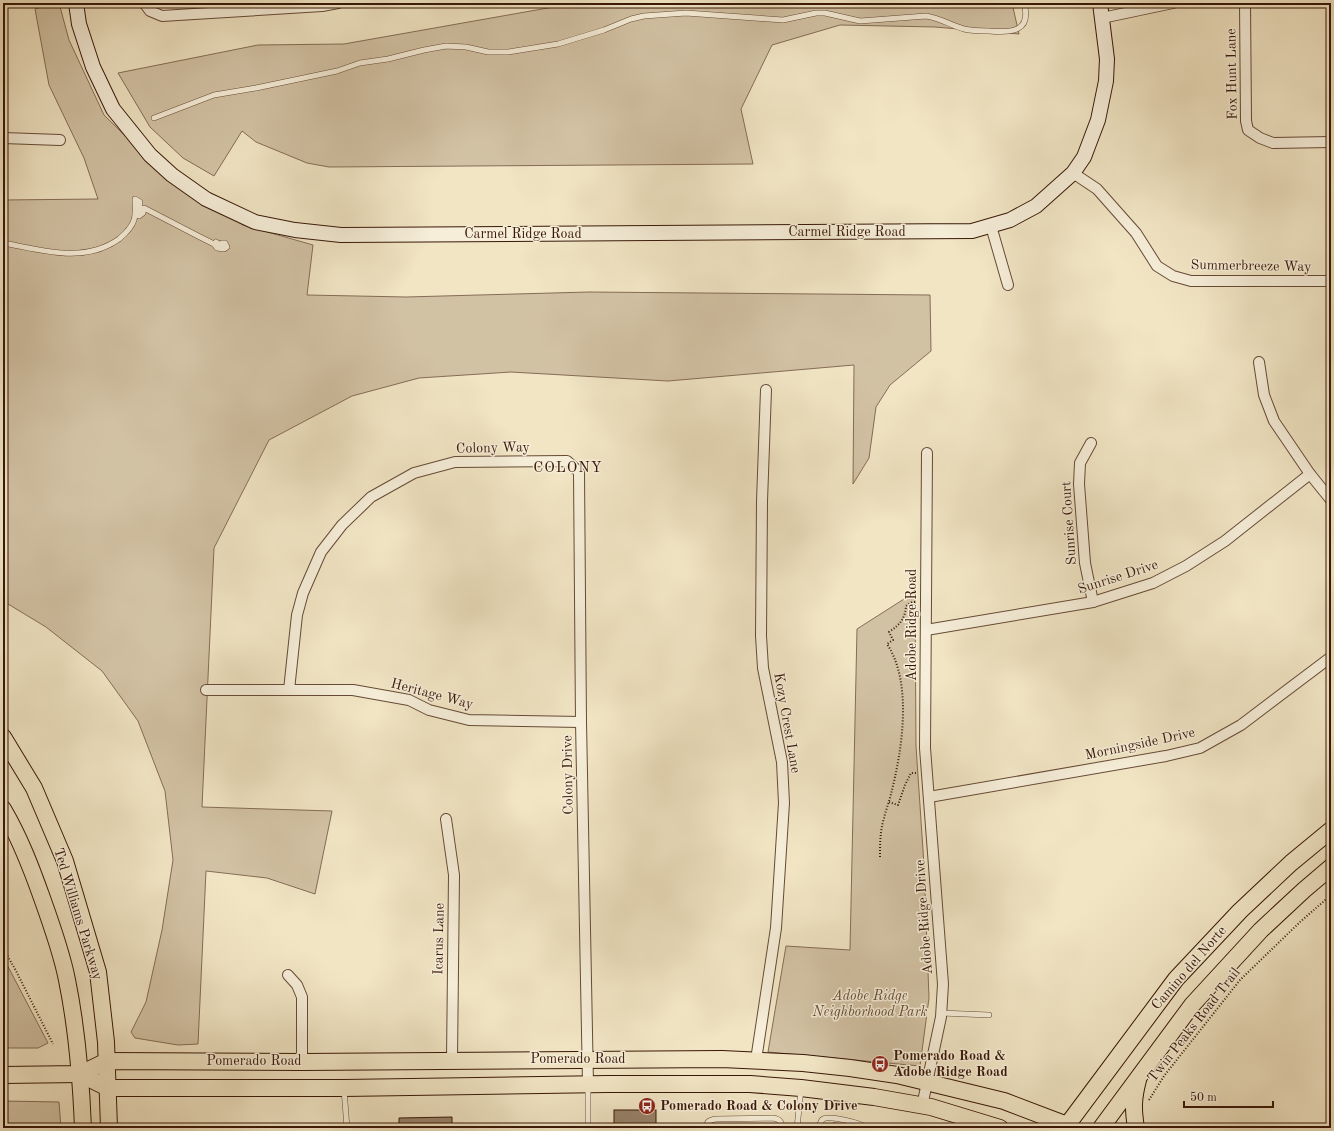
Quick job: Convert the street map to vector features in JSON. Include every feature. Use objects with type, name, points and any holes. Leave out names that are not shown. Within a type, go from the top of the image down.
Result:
[{"type":"main road","name":"Ted Williams Parkway","points":[[3,737],[34,788],[65,861],[98,972],[106,1042],[109,1128]]},
{"type":"main road","name":"Ted Williams Parkway","points":[[3,809],[27,855],[67,978],[78,1044],[83,1128]]},
{"type":"main road","name":"Camino del Norte","points":[[1067,1127],[1176,979],[1240,911],[1291,863],[1331,830]]},
{"type":"main road","name":"Camino del Norte","points":[[1101,1128],[1192,1005],[1261,930],[1331,867]]},
{"type":"main road","name":"Pomerado Road","points":[[3,1075],[80,1074],[107,1061],[302,1062],[587,1059],[756,1060],[803,1063],[897,1075],[1004,1101],[1067,1127]]},
{"type":"main road","name":"Pomerado Road","points":[[80,1074],[108,1088],[344,1088],[588,1084],[750,1084],[801,1088],[874,1097],[922,1106],[1000,1128]]},
{"type":"main road","points":[[1136,1128],[1133,1110],[1135,1090],[1140,1075]]},
{"type":"street","name":"Carmel Ridge Road","points":[[76,3],[79,24],[93,67],[113,109],[150,155],[172,175],[206,199],[255,222],[295,230],[341,234],[972,231],[991,226],[1010,220],[1036,206],[1072,173],[1084,157],[1098,120],[1106,81],[1107,60],[1100,3]]},
{"type":"street","points":[[144,3],[150,11],[162,16],[322,6],[338,3]]},
{"type":"street","points":[[1102,18],[1173,3]]},
{"type":"street","name":"Fox Hunt Lane","points":[[1245,3],[1246,121],[1248,130],[1260,138],[1273,143],[1331,142]]},
{"type":"street","points":[[3,138],[60,140]]},
{"type":"street","name":"Summerbreeze Way","points":[[1072,173],[1097,190],[1136,233],[1157,266],[1173,276],[1191,281],[1331,281]]},
{"type":"street","points":[[991,226],[1008,285]]},
{"type":"street","points":[[1259,362],[1264,395],[1274,421],[1310,474],[1331,500]]},
{"type":"street","name":"Kozy Crest Lane","points":[[756,1060],[776,928],[784,803],[782,762],[763,668],[761,636],[762,501],[766,390]]},
{"type":"street","name":"Sunrise Court","points":[[1091,443],[1080,463],[1079,484],[1085,563],[1093,602]]},
{"type":"street","name":"Adobe Ridge Road","points":[[927,453],[925,748],[929,797]]},
{"type":"street","name":"Colony Way","points":[[289,690],[297,615],[303,593],[321,552],[342,525],[371,497],[414,473],[455,462],[567,461],[575,467]]},
{"type":"street","name":"Colony Drive","points":[[575,467],[579,472],[581,722],[588,1084]]},
{"type":"street","name":"Sunrise Drive","points":[[926,630],[1093,602],[1153,583],[1186,566],[1225,541],[1310,474]]},
{"type":"street","name":"Morningside Drive","points":[[929,797],[1166,756],[1200,748],[1241,726],[1331,657]]},
{"type":"street","name":"Heritage Way","points":[[206,690],[354,690],[409,700],[429,710],[469,720],[581,722]]},
{"type":"street","name":"Adobe Ridge Drive","points":[[922,1106],[928,1083],[941,1013],[943,984],[929,797]]},
{"type":"street","name":"Icarus Lane","points":[[446,819],[454,875],[452,1060]]},
{"type":"street","points":[[288,975],[298,984],[302,997],[302,1062]]},
{"type":"lane","points":[[154,118],[214,95],[337,71],[360,63],[388,59],[446,46],[488,52],[508,52],[558,44],[604,30],[631,19],[677,13],[712,14],[783,20],[816,13],[826,13],[860,21],[926,16],[936,18],[970,31],[1009,32],[1017,30],[1026,19],[1027,12],[1024,3]]},
{"type":"lane","points":[[3,243],[74,254],[100,250],[110,245],[129,229],[134,220],[135,199],[140,202],[139,216],[143,213],[144,208],[214,244],[217,248],[224,249],[227,247],[225,242],[222,243],[222,246],[216,242]]},
{"type":"lane","points":[[941,1013],[989,1014]]},
{"type":"lane","points":[[588,1084],[588,1128]]},
{"type":"lane","points":[[344,1088],[347,1128]]},
{"type":"lane","points":[[797,1128],[801,1088]]},
{"type":"lane","points":[[707,1128],[706,1124],[709,1121],[716,1119],[773,1118],[779,1120],[782,1124],[782,1128]]},
{"type":"lane","points":[[819,1128],[822,1119],[826,1118],[847,1121],[867,1128]]},
{"type":"path","points":[[880,857],[880,841],[883,819],[897,769],[902,738],[902,682],[894,654],[887,644],[893,640],[889,632],[901,623],[906,612],[906,606],[912,602],[926,602]]},
{"type":"path","points":[[889,802],[898,805],[911,773],[927,772]]},
{"type":"path","name":"Twin Peaks Road Trail","points":[[1148,1101],[1164,1076],[1240,980],[1300,922],[1331,896]]},
{"type":"path","points":[[3,948],[53,1044]]},
{"type":"green space","points":[[59,3],[69,40],[104,115],[173,183],[243,225],[313,245],[307,295],[406,297],[589,292],[930,295],[931,351],[890,385],[876,407],[869,458],[853,484],[854,365],[668,381],[511,372],[419,378],[352,396],[269,440],[214,548],[202,807],[332,811],[315,894],[267,878],[206,871],[198,1044],[178,1045],[135,1038],[131,1032],[146,1002],[162,930],[173,860],[165,791],[138,721],[102,671],[46,627],[3,601],[3,200],[98,199],[84,158],[49,85],[35,9]]},
{"type":"green space","points":[[576,3],[1012,3],[1019,34],[935,27],[840,25],[772,45],[741,109],[753,164],[329,167],[307,163],[256,142],[242,131],[214,176],[183,158],[150,127],[118,73],[258,45],[344,44]]},
{"type":"green space","name":"Adobe Ridge Neighborhood Park","points":[[915,592],[916,746],[924,865],[929,998],[920,1066],[768,1052],[786,946],[850,950],[857,629]]},
{"type":"green space","points":[[3,957],[48,1043],[38,1048],[3,1048]]},
{"type":"green space","points":[[3,1101],[59,1102],[61,1128],[3,1128]]},
{"type":"building","points":[[614,1110],[656,1110],[656,1128],[614,1128]]},
{"type":"building","points":[[452,1117],[452,1128],[399,1128],[399,1118]]},
{"type":"building","points":[[833,1123],[851,1125],[850,1128],[824,1128],[824,1124],[833,1126]]},
{"type":"building","points":[[733,1124],[746,1124],[746,1128],[733,1128]]},
{"type":"building","points":[[243,1127],[243,1128],[152,1128]]},
{"type":"place","name":"Pomerado Road & Adobe Ridge Road","points":[[880,1064]]},
{"type":"place","name":"Pomerado Road & Colony Drive","points":[[647,1106]]},
{"type":"district","name":"COLONY","points":[[568,468]]}]
